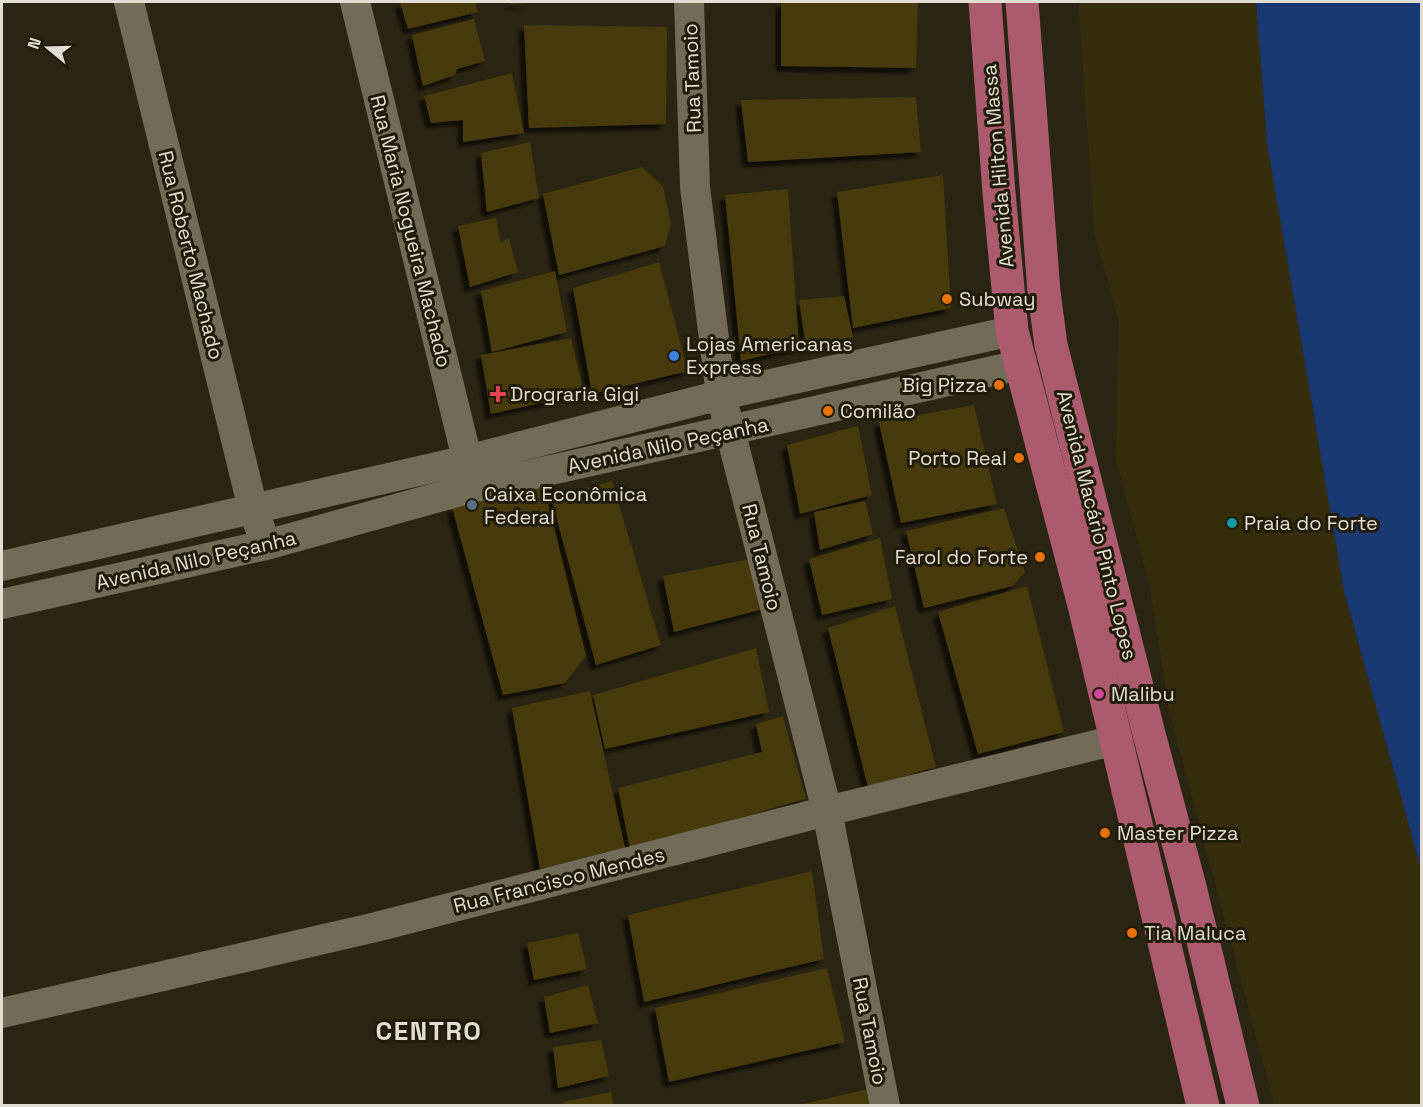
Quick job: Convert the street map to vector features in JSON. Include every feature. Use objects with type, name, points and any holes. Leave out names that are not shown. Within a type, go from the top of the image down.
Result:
[{"type":"main road","name":"Avenida Hilton Massa","points":[[985,2],[1012,331]]},
{"type":"main road","name":"Avenida Hilton Massa","points":[[1022,2],[1044,292]]},
{"type":"main road","name":"Avenida Macário Pinto Lopes","points":[[1044,292],[1051,345],[1146,723],[1189,883],[1243,1106]]},
{"type":"main road","name":"Avenida Macário Pinto Lopes","points":[[1012,331],[1084,605],[1203,1106]]},
{"type":"street","name":"Rua Roberto Machado","points":[[129,2],[253,509],[266,545]]},
{"type":"street","name":"Rua Maria Nogueira Machado","points":[[355,2],[471,474]]},
{"type":"street","name":"Rua Tamoio","points":[[689,2],[695,187],[722,395],[729,431],[827,811],[885,1106]]},
{"type":"street","name":"Avenida Nilo Peçanha","points":[[2,604],[266,545],[471,474],[722,395],[1012,331]]},
{"type":"street","name":"Avenida Nilo Peçanha","points":[[2,566],[253,509],[729,431],[1020,365]]},
{"type":"street","name":"Rua Francisco Mendes","points":[[2,1013],[376,927],[827,811],[1116,740]]},
{"type":"sand","name":"Praia do Forte","points":[[1078,2],[1256,2],[1267,142],[1344,591],[1421,869],[1421,1105],[1274,1105],[1169,711],[1150,588],[1116,459],[1119,321],[1095,237]]},
{"type":"water","points":[[1256,2],[1421,2],[1421,869],[1344,591],[1267,142]]},
{"type":"building","points":[[400,2],[475,2],[478,12],[408,29]]},
{"type":"building","points":[[510,2],[528,2],[528,3],[510,4]]},
{"type":"building","points":[[781,2],[918,2],[916,68],[781,66]]},
{"type":"building","points":[[474,19],[485,61],[457,69],[455,75],[423,86],[412,35]]},
{"type":"building","points":[[524,25],[667,27],[666,124],[529,128]]},
{"type":"building","points":[[512,73],[524,133],[463,142],[463,120],[431,123],[424,96]]},
{"type":"building","points":[[916,97],[921,152],[748,162],[741,100]]},
{"type":"building","points":[[530,142],[539,198],[487,212],[481,153]]},
{"type":"building","points":[[642,167],[663,186],[671,224],[665,246],[559,275],[543,194]]},
{"type":"building","points":[[943,175],[951,308],[853,328],[837,192]]},
{"type":"building","points":[[788,189],[799,347],[741,361],[725,195]]},
{"type":"building","points":[[496,218],[501,243],[509,238],[518,272],[470,287],[458,226]]},
{"type":"building","points":[[659,262],[688,371],[592,394],[573,288]]},
{"type":"building","points":[[555,271],[567,332],[492,352],[481,291]]},
{"type":"building","points":[[844,296],[853,337],[806,347],[799,300]]},
{"type":"building","points":[[571,338],[584,393],[491,414],[481,355]]},
{"type":"building","points":[[974,405],[997,504],[901,523],[879,422]]},
{"type":"building","points":[[858,426],[872,495],[800,514],[787,445]]},
{"type":"building","points":[[612,481],[661,645],[596,665],[551,497]]},
{"type":"building","points":[[543,483],[586,656],[565,683],[503,695],[452,507]]},
{"type":"building","points":[[865,501],[873,534],[820,550],[814,512]]},
{"type":"building","points":[[1004,508],[1025,572],[1013,586],[924,608],[906,531]]},
{"type":"building","points":[[880,538],[892,599],[822,615],[809,559]]},
{"type":"building","points":[[755,558],[767,608],[674,632],[663,576]]},
{"type":"building","points":[[1027,586],[1064,732],[978,754],[938,612]]},
{"type":"building","points":[[895,606],[936,767],[868,787],[828,628]]},
{"type":"building","points":[[756,648],[769,712],[605,749],[593,695]]},
{"type":"building","points":[[590,691],[625,848],[540,869],[512,708]]},
{"type":"building","points":[[783,716],[806,799],[630,849],[618,788],[762,752],[756,724]]},
{"type":"building","points":[[812,871],[824,959],[644,1002],[628,915]]},
{"type":"building","points":[[578,933],[587,969],[534,980],[527,943]]},
{"type":"building","points":[[827,968],[845,1042],[669,1082],[655,1008]]},
{"type":"building","points":[[588,985],[598,1023],[550,1033],[544,997]]},
{"type":"building","points":[[601,1040],[609,1076],[558,1088],[553,1047]]},
{"type":"building","points":[[868,1089],[870,1106],[799,1106],[799,1105]]},
{"type":"building","points":[[611,1092],[614,1106],[564,1106],[563,1102]]},
{"type":"place","name":"Subway","points":[[947,299]]},
{"type":"place","name":"Lojas Americanas Express","points":[[674,356]]},
{"type":"place","name":"Big Pizza","points":[[999,385]]},
{"type":"place","name":"Drograria Gigi","points":[[498,394]]},
{"type":"place","name":"Comilão","points":[[828,411]]},
{"type":"place","name":"Porto Real","points":[[1019,458]]},
{"type":"place","name":"Caixa Econômica Federal","points":[[472,505]]},
{"type":"place","name":"Praia do Forte","points":[[1232,523]]},
{"type":"place","name":"Farol do Forte","points":[[1040,557]]},
{"type":"place","name":"Malibu","points":[[1099,694]]},
{"type":"place","name":"Master Pizza","points":[[1105,833]]},
{"type":"place","name":"Tia Maluca","points":[[1132,933]]},
{"type":"district","name":"CENTRO","points":[[429,1031]]}]
